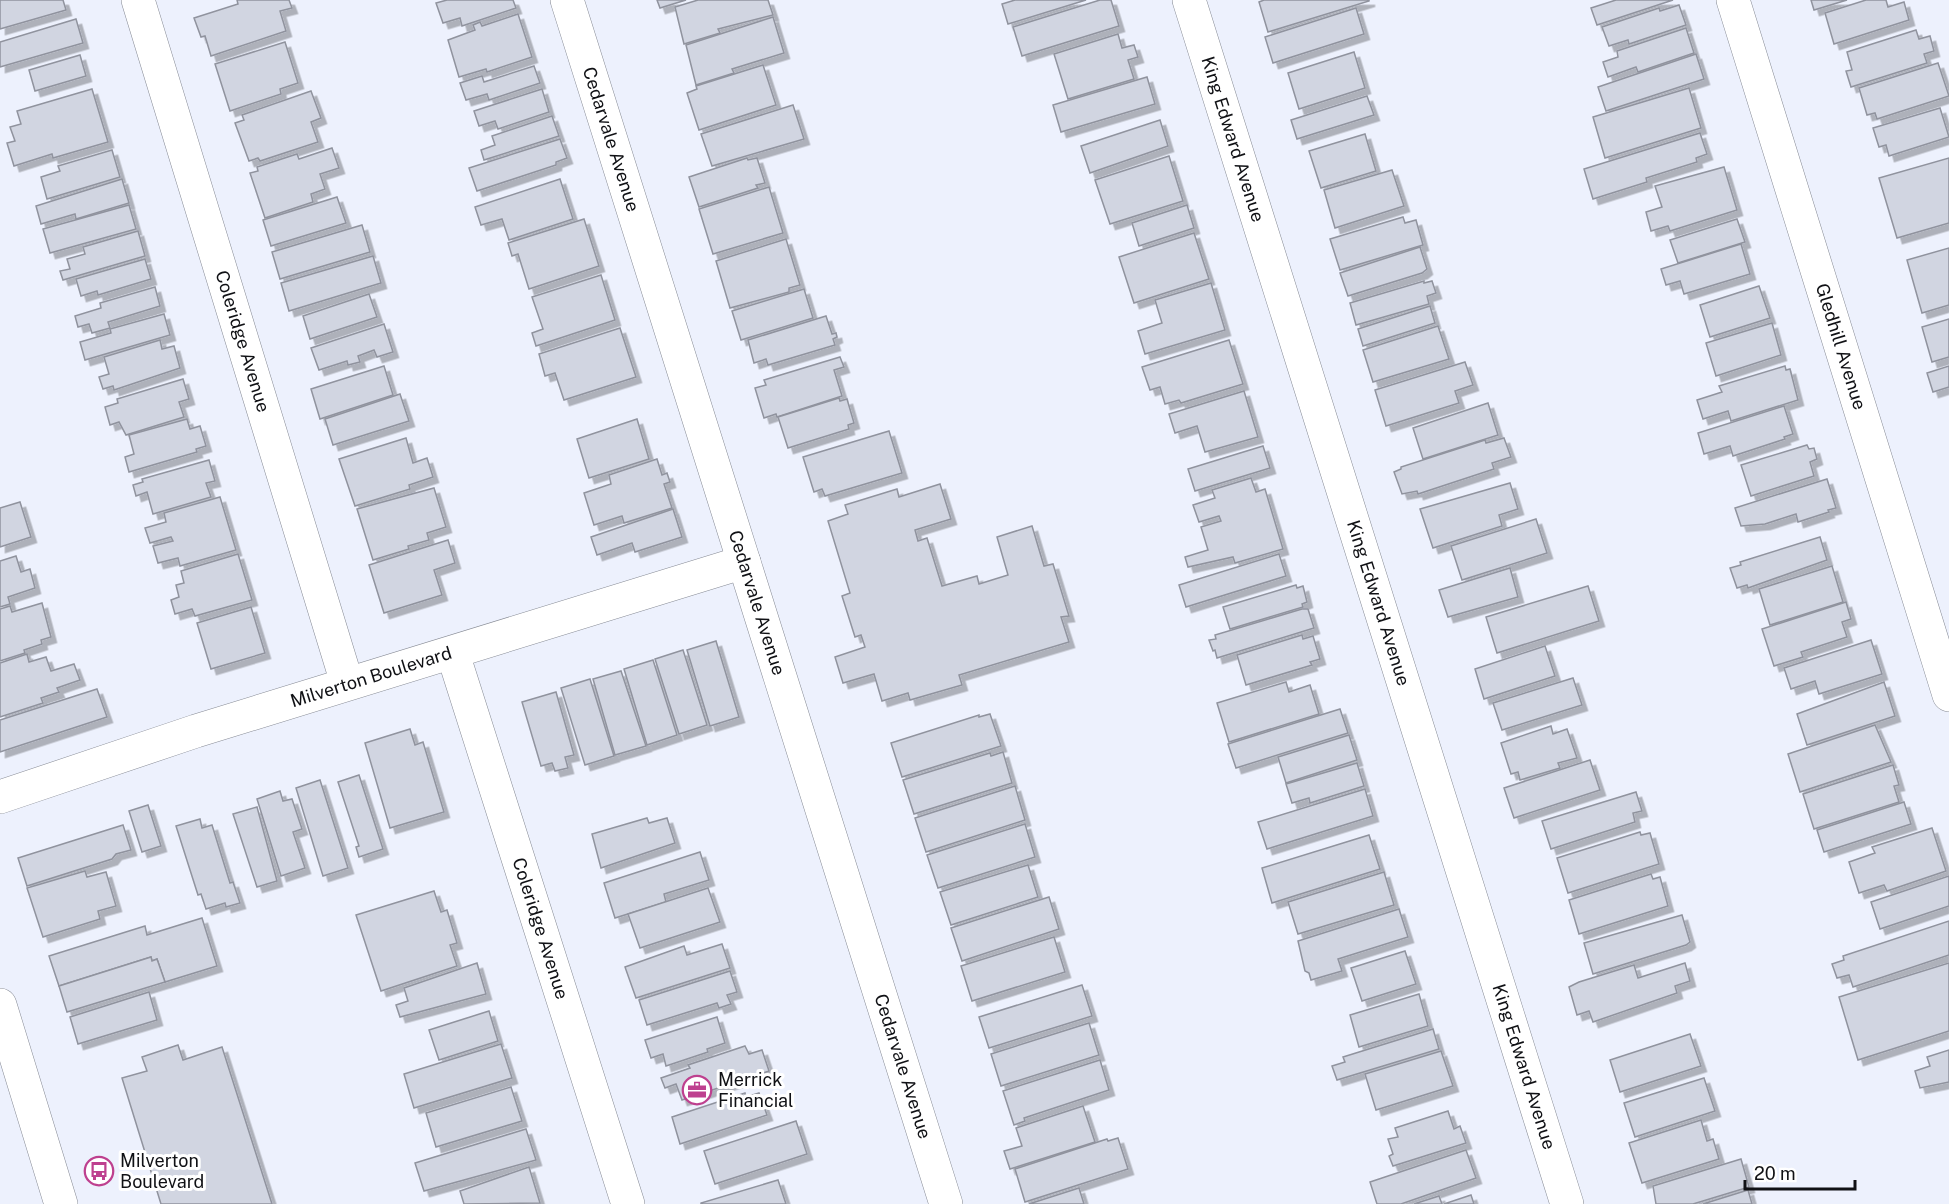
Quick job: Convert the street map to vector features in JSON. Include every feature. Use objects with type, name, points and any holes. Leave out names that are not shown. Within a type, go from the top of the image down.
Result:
[{"type":"street","name":"Coleridge Avenue","points":[[138,0],[347,683]]},
{"type":"street","name":"Cedarvale Avenue","points":[[567,0],[946,1204]]},
{"type":"street","name":"King Edward Avenue","points":[[1189,0],[1567,1204]]},
{"type":"street","name":"Gledhill Avenue","points":[[1733,0],[1949,694]]},
{"type":"street","name":"Milverton Boulevard","points":[[0,797],[347,683],[453,654],[744,562]]},
{"type":"street","name":"Coleridge Avenue","points":[[453,654],[628,1204]]},
{"type":"street","points":[[0,1005],[61,1204]]},
{"type":"building","points":[[0,0],[63,0],[66,10],[0,29]]},
{"type":"building","points":[[237,0],[289,0],[292,8],[280,11],[286,31],[211,56],[205,36],[201,37],[194,18],[238,4]]},
{"type":"building","points":[[447,0],[513,0],[516,8],[462,26],[460,18],[443,23],[436,3]]},
{"type":"building","points":[[657,0],[686,0],[660,8]]},
{"type":"building","points":[[698,0],[768,0],[773,15],[718,29],[720,33],[684,44],[675,7]]},
{"type":"building","points":[[1015,0],[1086,0],[1008,24],[1002,4]]},
{"type":"building","points":[[1100,0],[1111,0],[1119,26],[1022,56],[1013,27]]},
{"type":"building","points":[[1264,0],[1369,1],[1268,32],[1259,2]]},
{"type":"building","points":[[1616,0],[1673,0],[1597,25],[1591,8]]},
{"type":"building","points":[[1811,0],[1847,0],[1814,10]]},
{"type":"building","points":[[1866,0],[1886,0],[1888,7],[1904,2],[1909,20],[1834,44],[1825,13]]},
{"type":"building","points":[[1679,5],[1686,25],[1629,44],[1628,40],[1609,46],[1602,27],[1659,8],[1660,11]]},
{"type":"building","points":[[1356,8],[1364,34],[1273,63],[1265,37]]},
{"type":"building","points":[[518,14],[532,57],[487,72],[486,69],[459,77],[448,40],[475,30],[473,25],[480,22],[482,26]]},
{"type":"building","points":[[773,17],[784,53],[732,69],[734,73],[696,85],[686,45]]},
{"type":"building","points":[[76,19],[83,43],[0,67],[0,42]]},
{"type":"building","points":[[1686,28],[1694,53],[1638,72],[1636,67],[1608,77],[1603,62],[1618,57],[1617,51]]},
{"type":"building","points":[[1916,30],[1919,39],[1930,36],[1934,51],[1924,54],[1927,63],[1851,87],[1846,71],[1852,70],[1847,52]]},
{"type":"building","points":[[1118,34],[1122,48],[1134,45],[1138,57],[1128,60],[1134,79],[1068,99],[1054,54]]},
{"type":"building","points":[[285,42],[298,83],[280,89],[281,94],[230,111],[215,64]]},
{"type":"building","points":[[1354,52],[1365,88],[1299,109],[1288,73]]},
{"type":"building","points":[[1696,54],[1704,79],[1606,111],[1598,87]]},
{"type":"building","points":[[80,55],[86,76],[35,91],[29,70]]},
{"type":"building","points":[[1938,63],[1949,96],[1877,119],[1875,113],[1867,115],[1859,88]]},
{"type":"building","points":[[763,65],[776,105],[699,130],[687,93],[697,89],[696,86]]},
{"type":"building","points":[[534,66],[540,83],[489,100],[487,94],[466,100],[460,83],[482,76],[484,82]]},
{"type":"building","points":[[1147,77],[1155,104],[1061,132],[1053,105]]},
{"type":"building","points":[[1689,88],[1701,128],[1605,158],[1593,117]]},
{"type":"building","points":[[92,89],[108,142],[53,158],[52,154],[14,166],[7,143],[15,141],[10,127],[21,124],[17,111]]},
{"type":"building","points":[[542,89],[549,112],[498,129],[495,121],[479,126],[474,111]]},
{"type":"building","points":[[311,91],[321,118],[311,122],[318,142],[260,161],[258,158],[249,161],[235,123],[244,120],[242,115]]},
{"type":"building","points":[[1367,96],[1374,115],[1297,139],[1291,120]]},
{"type":"building","points":[[793,105],[804,139],[712,166],[701,134]]},
{"type":"building","points":[[1940,108],[1949,137],[1889,156],[1886,145],[1879,147],[1873,128]]},
{"type":"building","points":[[552,116],[559,136],[484,160],[481,150],[495,145],[492,136]]},
{"type":"building","points":[[1160,120],[1168,146],[1090,173],[1081,146]]},
{"type":"building","points":[[1700,133],[1707,154],[1696,158],[1697,162],[1646,178],[1647,182],[1593,199],[1584,169]]},
{"type":"building","points":[[1365,134],[1376,171],[1321,188],[1309,151]]},
{"type":"building","points":[[560,139],[567,158],[556,162],[556,165],[477,191],[469,168]]},
{"type":"building","points":[[332,148],[339,168],[320,174],[325,189],[311,194],[313,202],[265,218],[250,173],[258,171],[257,167],[297,154],[299,159]]},
{"type":"building","points":[[112,150],[120,177],[47,199],[41,177],[60,171],[58,166]]},
{"type":"building","points":[[1169,156],[1183,201],[1110,224],[1095,180]]},
{"type":"building","points":[[747,158],[748,160],[757,158],[765,183],[756,185],[758,188],[699,207],[689,177]]},
{"type":"building","points":[[1949,158],[1949,223],[1897,238],[1879,178]]},
{"type":"building","points":[[1724,167],[1737,210],[1670,231],[1668,226],[1651,231],[1646,212],[1662,207],[1655,186]]},
{"type":"building","points":[[1392,170],[1404,206],[1335,228],[1324,190]]},
{"type":"building","points":[[122,179],[129,203],[76,219],[75,214],[41,224],[36,206]]},
{"type":"building","points":[[560,179],[573,219],[509,240],[502,219],[481,225],[475,207]]},
{"type":"building","points":[[769,187],[783,233],[713,254],[699,209]]},
{"type":"building","points":[[337,197],[346,223],[271,246],[263,220]]},
{"type":"building","points":[[129,205],[136,229],[50,253],[43,229]]},
{"type":"building","points":[[1187,205],[1194,228],[1139,246],[1132,223]]},
{"type":"building","points":[[1403,217],[1405,223],[1416,220],[1423,245],[1340,270],[1330,239]]},
{"type":"building","points":[[584,219],[599,266],[529,289],[518,254],[512,256],[508,243]]},
{"type":"building","points":[[1737,219],[1745,242],[1678,263],[1670,240]]},
{"type":"building","points":[[362,225],[370,252],[280,279],[272,252]]},
{"type":"building","points":[[138,231],[145,256],[63,280],[60,271],[70,269],[67,259],[85,254],[83,247]]},
{"type":"building","points":[[1194,233],[1209,279],[1134,303],[1119,257]]},
{"type":"building","points":[[786,239],[800,285],[789,288],[789,292],[730,308],[716,261]]},
{"type":"building","points":[[1741,244],[1750,274],[1684,294],[1680,281],[1666,285],[1661,269]]},
{"type":"building","points":[[1420,247],[1427,269],[1422,273],[1348,296],[1340,273]]},
{"type":"building","points":[[1949,248],[1949,305],[1922,313],[1907,260]]},
{"type":"building","points":[[373,256],[381,283],[289,311],[281,283]]},
{"type":"building","points":[[145,259],[151,279],[98,295],[97,291],[81,296],[76,279]]},
{"type":"building","points":[[601,275],[615,320],[536,346],[532,333],[543,329],[532,297]]},
{"type":"building","points":[[1424,281],[1424,283],[1432,281],[1436,293],[1427,296],[1429,304],[1356,325],[1350,303]]},
{"type":"building","points":[[1211,283],[1225,330],[1145,354],[1138,331],[1162,323],[1155,300]]},
{"type":"building","points":[[1759,286],[1770,318],[1710,337],[1700,305]]},
{"type":"building","points":[[155,287],[160,306],[108,322],[110,328],[92,333],[89,324],[78,327],[75,316],[101,308],[100,303]]},
{"type":"building","points":[[804,289],[813,318],[741,340],[732,311]]},
{"type":"building","points":[[369,294],[377,317],[310,339],[303,316]]},
{"type":"building","points":[[1430,306],[1435,323],[1363,346],[1358,329]]},
{"type":"building","points":[[164,314],[170,335],[85,360],[80,342],[111,333],[110,329]]},
{"type":"building","points":[[826,316],[832,334],[836,333],[837,337],[833,339],[835,345],[768,365],[766,359],[754,363],[748,340]]},
{"type":"building","points":[[1949,319],[1949,357],[1932,362],[1922,327]]},
{"type":"building","points":[[1772,323],[1781,355],[1716,376],[1706,343]]},
{"type":"building","points":[[384,324],[393,352],[377,357],[374,350],[358,356],[360,362],[348,365],[347,361],[319,370],[311,348]]},
{"type":"building","points":[[1438,326],[1449,359],[1373,382],[1363,350]]},
{"type":"building","points":[[620,328],[636,377],[564,400],[555,373],[545,376],[539,354]]},
{"type":"building","points":[[160,340],[162,349],[174,346],[180,368],[114,390],[113,386],[103,389],[99,377],[109,374],[104,357]]},
{"type":"building","points":[[1229,340],[1243,384],[1181,403],[1179,400],[1165,404],[1160,387],[1150,390],[1142,367]]},
{"type":"building","points":[[840,357],[844,367],[834,370],[842,396],[777,417],[776,414],[764,418],[755,388],[766,385],[764,380]]},
{"type":"building","points":[[1465,362],[1473,385],[1455,391],[1459,403],[1386,426],[1375,390]]},
{"type":"building","points":[[384,366],[393,395],[320,419],[311,389]]},
{"type":"building","points":[[1785,366],[1786,370],[1790,369],[1798,400],[1731,421],[1728,411],[1703,419],[1697,400],[1722,392],[1719,386]]},
{"type":"building","points":[[1949,366],[1949,387],[1933,392],[1927,373]]},
{"type":"building","points":[[183,379],[189,399],[179,402],[184,417],[126,435],[119,422],[110,425],[105,407],[118,403],[117,399]]},
{"type":"building","points":[[1244,391],[1258,437],[1205,452],[1197,426],[1175,433],[1169,414]]},
{"type":"building","points":[[400,394],[409,421],[333,445],[325,419]]},
{"type":"building","points":[[839,398],[840,401],[847,399],[854,423],[848,425],[849,429],[788,448],[778,417]]},
{"type":"building","points":[[1488,403],[1498,435],[1423,459],[1413,428]]},
{"type":"building","points":[[1784,406],[1793,434],[1784,437],[1785,439],[1733,456],[1730,446],[1704,454],[1698,433]]},
{"type":"building","points":[[187,419],[190,429],[200,426],[206,446],[196,449],[197,452],[129,472],[125,457],[134,454],[129,435]]},
{"type":"building","points":[[637,419],[649,459],[589,478],[577,439]]},
{"type":"building","points":[[889,431],[902,473],[825,496],[822,489],[814,492],[803,457]]},
{"type":"building","points":[[406,438],[413,463],[427,458],[433,477],[409,485],[410,489],[355,506],[339,459]]},
{"type":"building","points":[[1504,438],[1511,457],[1492,463],[1494,469],[1418,494],[1417,491],[1402,494],[1394,472],[1401,467],[1485,440],[1486,443]]},
{"type":"building","points":[[1807,445],[1809,449],[1814,448],[1817,459],[1810,462],[1814,476],[1751,496],[1741,465]]},
{"type":"building","points":[[1263,446],[1270,468],[1195,491],[1188,469]]},
{"type":"building","points":[[657,459],[662,475],[667,473],[670,482],[664,484],[672,508],[624,523],[622,516],[594,525],[584,493],[611,484],[609,475]]},
{"type":"building","points":[[209,460],[215,481],[206,483],[211,497],[153,514],[147,492],[136,496],[133,485],[143,482],[142,479]]},
{"type":"building","points":[[1251,478],[1256,492],[1265,489],[1283,549],[1235,563],[1233,557],[1188,567],[1185,557],[1208,550],[1201,527],[1221,521],[1219,516],[1199,522],[1193,505],[1215,498],[1212,490]]},
{"type":"building","points":[[1827,479],[1836,508],[1828,510],[1829,512],[1798,522],[1796,514],[1765,524],[1741,526],[1735,508]]},
{"type":"building","points":[[1510,483],[1518,509],[1499,515],[1502,526],[1433,548],[1420,509]]},
{"type":"building","points":[[940,484],[951,519],[915,530],[918,541],[927,538],[942,586],[977,576],[979,584],[1008,575],[997,537],[1032,526],[1044,566],[1053,564],[1069,616],[1061,617],[1069,642],[959,675],[962,685],[910,700],[908,693],[882,701],[874,674],[843,683],[835,657],[865,647],[861,635],[855,637],[842,596],[850,593],[828,521],[848,514],[845,505],[897,489],[899,497]]},
{"type":"building","points":[[434,488],[446,527],[427,533],[429,540],[373,560],[357,509]]},
{"type":"building","points":[[220,497],[236,550],[180,566],[178,558],[158,563],[153,546],[173,541],[171,537],[150,543],[145,528],[166,522],[164,513]]},
{"type":"building","points":[[20,502],[31,537],[0,547],[0,508]]},
{"type":"building","points":[[673,509],[682,537],[635,552],[632,543],[597,555],[591,537]]},
{"type":"building","points":[[1536,519],[1547,553],[1462,580],[1451,546]]},
{"type":"building","points":[[1820,537],[1827,560],[1748,588],[1747,585],[1737,588],[1730,568],[1741,565],[1740,562]]},
{"type":"building","points":[[448,540],[455,563],[434,570],[442,595],[384,613],[369,565]]},
{"type":"building","points":[[238,554],[252,600],[195,616],[192,609],[175,614],[171,600],[179,597],[176,585],[184,583],[181,571]]},
{"type":"building","points":[[1279,554],[1286,576],[1186,607],[1179,585]]},
{"type":"building","points":[[16,556],[21,572],[30,569],[35,588],[8,597],[10,604],[0,607],[0,561]]},
{"type":"building","points":[[1832,566],[1843,602],[1770,625],[1759,589]]},
{"type":"building","points":[[1510,568],[1518,597],[1448,617],[1439,590]]},
{"type":"building","points":[[1296,585],[1297,588],[1303,586],[1307,602],[1302,604],[1303,607],[1230,629],[1223,607]]},
{"type":"building","points":[[1588,586],[1599,621],[1497,653],[1486,617]]},
{"type":"building","points":[[1846,602],[1851,619],[1842,622],[1847,637],[1801,652],[1803,657],[1774,666],[1762,629]]},
{"type":"building","points":[[42,603],[51,637],[41,640],[42,644],[24,650],[25,653],[0,661],[0,609],[10,606],[12,612]]},
{"type":"building","points":[[251,607],[265,653],[211,669],[197,623]]},
{"type":"building","points":[[1308,609],[1314,628],[1217,658],[1215,650],[1213,651],[1209,640],[1216,639],[1215,635]]},
{"type":"building","points":[[1302,635],[1303,639],[1313,636],[1320,659],[1310,662],[1312,665],[1246,685],[1237,655]]},
{"type":"building","points":[[1871,640],[1882,674],[1819,694],[1815,681],[1791,689],[1784,668]]},
{"type":"building","points":[[716,641],[739,717],[710,726],[687,650]]},
{"type":"building","points":[[1545,646],[1555,676],[1484,699],[1475,669]]},
{"type":"building","points":[[683,650],[707,725],[679,734],[655,659]]},
{"type":"building","points":[[27,654],[29,662],[46,657],[51,671],[74,664],[80,680],[57,688],[59,692],[41,698],[43,703],[0,717],[0,663]]},
{"type":"building","points":[[653,660],[677,735],[647,745],[624,669]]},
{"type":"building","points":[[621,671],[646,746],[615,755],[593,679]]},
{"type":"building","points":[[1573,678],[1582,705],[1502,730],[1493,703]]},
{"type":"building","points":[[590,679],[614,756],[585,765],[561,688]]},
{"type":"building","points":[[1286,682],[1289,692],[1310,685],[1319,714],[1229,742],[1217,703]]},
{"type":"building","points":[[1884,682],[1895,716],[1807,745],[1797,714]]},
{"type":"building","points":[[97,689],[107,717],[0,752],[0,720]]},
{"type":"building","points":[[556,692],[574,755],[565,757],[568,768],[555,771],[552,763],[541,766],[522,702]]},
{"type":"building","points":[[1340,709],[1348,733],[1236,768],[1228,744]]},
{"type":"building","points":[[990,714],[1001,746],[902,777],[891,743],[979,715],[979,717]]},
{"type":"building","points":[[1875,725],[1891,762],[1800,792],[1788,754]]},
{"type":"building","points":[[1551,726],[1553,734],[1567,729],[1577,758],[1558,763],[1560,768],[1520,780],[1518,772],[1511,774],[1501,743]]},
{"type":"building","points":[[410,729],[415,745],[423,742],[444,812],[390,828],[365,743]]},
{"type":"building","points":[[1349,735],[1357,760],[1286,783],[1278,757]]},
{"type":"building","points":[[1003,752],[1012,783],[914,814],[903,780],[990,753],[991,756]]},
{"type":"building","points":[[1590,760],[1600,790],[1514,818],[1504,788]]},
{"type":"building","points":[[1357,763],[1364,786],[1310,803],[1309,798],[1292,803],[1286,784]]},
{"type":"building","points":[[1893,765],[1899,785],[1894,786],[1899,802],[1814,829],[1803,794]]},
{"type":"building","points":[[359,775],[383,849],[359,857],[356,847],[359,846],[338,782]]},
{"type":"building","points":[[320,780],[348,868],[323,876],[296,788]]},
{"type":"building","points":[[1015,786],[1025,820],[926,852],[915,818]]},
{"type":"building","points":[[1365,789],[1373,816],[1267,849],[1258,822]]},
{"type":"building","points":[[280,791],[283,801],[292,799],[302,829],[293,832],[305,868],[281,876],[257,799]]},
{"type":"building","points":[[1636,792],[1642,811],[1633,813],[1635,822],[1551,849],[1542,821]]},
{"type":"building","points":[[1904,802],[1911,824],[1824,852],[1817,830]]},
{"type":"building","points":[[148,805],[161,846],[142,852],[129,811]]},
{"type":"building","points":[[257,807],[277,881],[257,887],[233,814]]},
{"type":"building","points":[[647,818],[649,823],[667,818],[675,843],[601,868],[592,834]]},
{"type":"building","points":[[200,819],[202,828],[212,825],[230,883],[233,882],[240,903],[226,907],[225,903],[206,909],[201,894],[198,895],[176,826]]},
{"type":"building","points":[[1025,824],[1035,857],[938,888],[927,855]]},
{"type":"building","points":[[123,825],[131,850],[116,854],[112,859],[27,886],[18,858]]},
{"type":"building","points":[[1932,828],[1946,871],[1887,891],[1884,885],[1859,893],[1849,862],[1875,853],[1872,847]]},
{"type":"building","points":[[1640,832],[1641,835],[1650,833],[1659,864],[1568,893],[1557,858]]},
{"type":"building","points":[[1369,835],[1380,869],[1272,903],[1262,868]]},
{"type":"building","points":[[700,852],[709,880],[664,894],[666,902],[615,918],[604,883]]},
{"type":"building","points":[[1028,865],[1038,897],[951,925],[940,892]]},
{"type":"building","points":[[85,871],[87,877],[106,872],[116,906],[98,911],[100,919],[43,937],[27,888]]},
{"type":"building","points":[[1384,872],[1394,905],[1298,934],[1288,902]]},
{"type":"building","points":[[1651,874],[1653,879],[1660,877],[1668,906],[1579,934],[1569,900]]},
{"type":"building","points":[[1949,876],[1949,906],[1880,929],[1871,902]]},
{"type":"building","points":[[708,888],[720,922],[640,948],[628,914]]},
{"type":"building","points":[[434,891],[441,912],[447,910],[457,943],[450,945],[457,966],[381,991],[356,915]]},
{"type":"building","points":[[1049,897],[1059,929],[962,961],[951,928]]},
{"type":"building","points":[[1399,909],[1408,937],[1338,959],[1342,971],[1311,980],[1309,973],[1305,971],[1298,941]]},
{"type":"building","points":[[1682,915],[1690,942],[1686,945],[1593,974],[1584,943]]},
{"type":"building","points":[[202,918],[217,966],[165,982],[157,959],[152,961],[151,957],[59,986],[49,956],[145,926],[147,935]]},
{"type":"building","points":[[1949,921],[1949,955],[1853,987],[1849,975],[1837,978],[1832,964],[1844,960],[1843,956]]},
{"type":"building","points":[[1054,937],[1065,972],[972,1001],[961,966]]},
{"type":"building","points":[[722,944],[730,968],[636,998],[625,967],[684,946],[687,955]]},
{"type":"building","points":[[1405,951],[1416,984],[1362,1001],[1351,968]]},
{"type":"building","points":[[151,957],[152,961],[157,959],[165,982],[67,1012],[59,986]]},
{"type":"building","points":[[477,963],[486,994],[400,1017],[396,1005],[408,1001],[404,988]]},
{"type":"building","points":[[1685,963],[1690,981],[1675,986],[1677,993],[1593,1022],[1589,1011],[1577,1015],[1569,987],[1579,982],[1634,965],[1638,978]]},
{"type":"building","points":[[1949,963],[1949,1031],[1858,1060],[1839,997]]},
{"type":"building","points":[[730,971],[737,992],[727,995],[731,1004],[719,1008],[717,1003],[647,1025],[639,1000]]},
{"type":"building","points":[[1082,985],[1092,1016],[989,1048],[979,1017]]},
{"type":"building","points":[[149,992],[157,1020],[78,1044],[70,1017]]},
{"type":"building","points":[[1419,994],[1428,1026],[1359,1047],[1350,1015]]},
{"type":"building","points":[[489,1011],[498,1041],[439,1060],[429,1030]]},
{"type":"building","points":[[717,1017],[725,1043],[707,1049],[708,1052],[666,1066],[663,1054],[651,1058],[645,1040]]},
{"type":"building","points":[[1089,1023],[1099,1055],[1001,1086],[991,1054]]},
{"type":"building","points":[[1433,1029],[1439,1049],[1337,1080],[1332,1066],[1345,1062],[1343,1057]]},
{"type":"building","points":[[1690,1034],[1701,1066],[1620,1092],[1610,1060]]},
{"type":"building","points":[[501,1044],[512,1078],[414,1108],[404,1074]]},
{"type":"building","points":[[178,1045],[183,1060],[222,1047],[272,1204],[161,1204],[122,1078],[147,1071],[142,1057]]},
{"type":"building","points":[[745,1046],[749,1054],[762,1050],[769,1071],[682,1100],[676,1084],[665,1088],[661,1078],[690,1068],[688,1065]]},
{"type":"building","points":[[1949,1050],[1949,1082],[1920,1088],[1915,1071],[1930,1066],[1927,1057]]},
{"type":"building","points":[[1441,1051],[1453,1086],[1376,1110],[1365,1074]]},
{"type":"building","points":[[1100,1060],[1109,1090],[1024,1118],[1025,1121],[1014,1125],[1003,1091]]},
{"type":"building","points":[[1704,1078],[1715,1111],[1635,1137],[1624,1103]]},
{"type":"building","points":[[511,1087],[522,1121],[436,1147],[426,1113]]},
{"type":"building","points":[[745,1093],[746,1097],[759,1093],[767,1115],[680,1144],[672,1117]]},
{"type":"building","points":[[1083,1106],[1095,1142],[1010,1169],[1004,1151],[1022,1146],[1016,1128]]},
{"type":"building","points":[[1448,1111],[1454,1129],[1460,1126],[1466,1143],[1393,1166],[1389,1156],[1393,1154],[1388,1139],[1398,1137],[1395,1128]]},
{"type":"building","points":[[1701,1120],[1707,1141],[1713,1139],[1719,1159],[1642,1183],[1629,1143]]},
{"type":"building","points":[[796,1121],[807,1154],[715,1184],[704,1151]]},
{"type":"building","points":[[526,1129],[536,1160],[424,1191],[415,1163]]},
{"type":"building","points":[[1118,1138],[1128,1169],[1025,1202],[1015,1169],[1107,1139],[1108,1141]]},
{"type":"building","points":[[1466,1150],[1476,1178],[1401,1204],[1377,1204],[1370,1182]]},
{"type":"building","points":[[1741,1159],[1749,1187],[1693,1204],[1656,1204],[1653,1186]]},
{"type":"building","points":[[529,1167],[540,1203],[464,1204],[460,1191]]},
{"type":"building","points":[[778,1180],[786,1204],[701,1204],[701,1203]]},
{"type":"building","points":[[1079,1188],[1084,1204],[1029,1204]]},
{"type":"building","points":[[1748,1190],[1752,1204],[1703,1204]]},
{"type":"building","points":[[1471,1195],[1474,1204],[1444,1204]]},
{"type":"building","points":[[1439,1196],[1442,1204],[1414,1204]]},
{"type":"place","name":"Merrick Financial","points":[[697,1090]]},
{"type":"place","name":"Milverton Boulevard","points":[[99,1171]]}]
